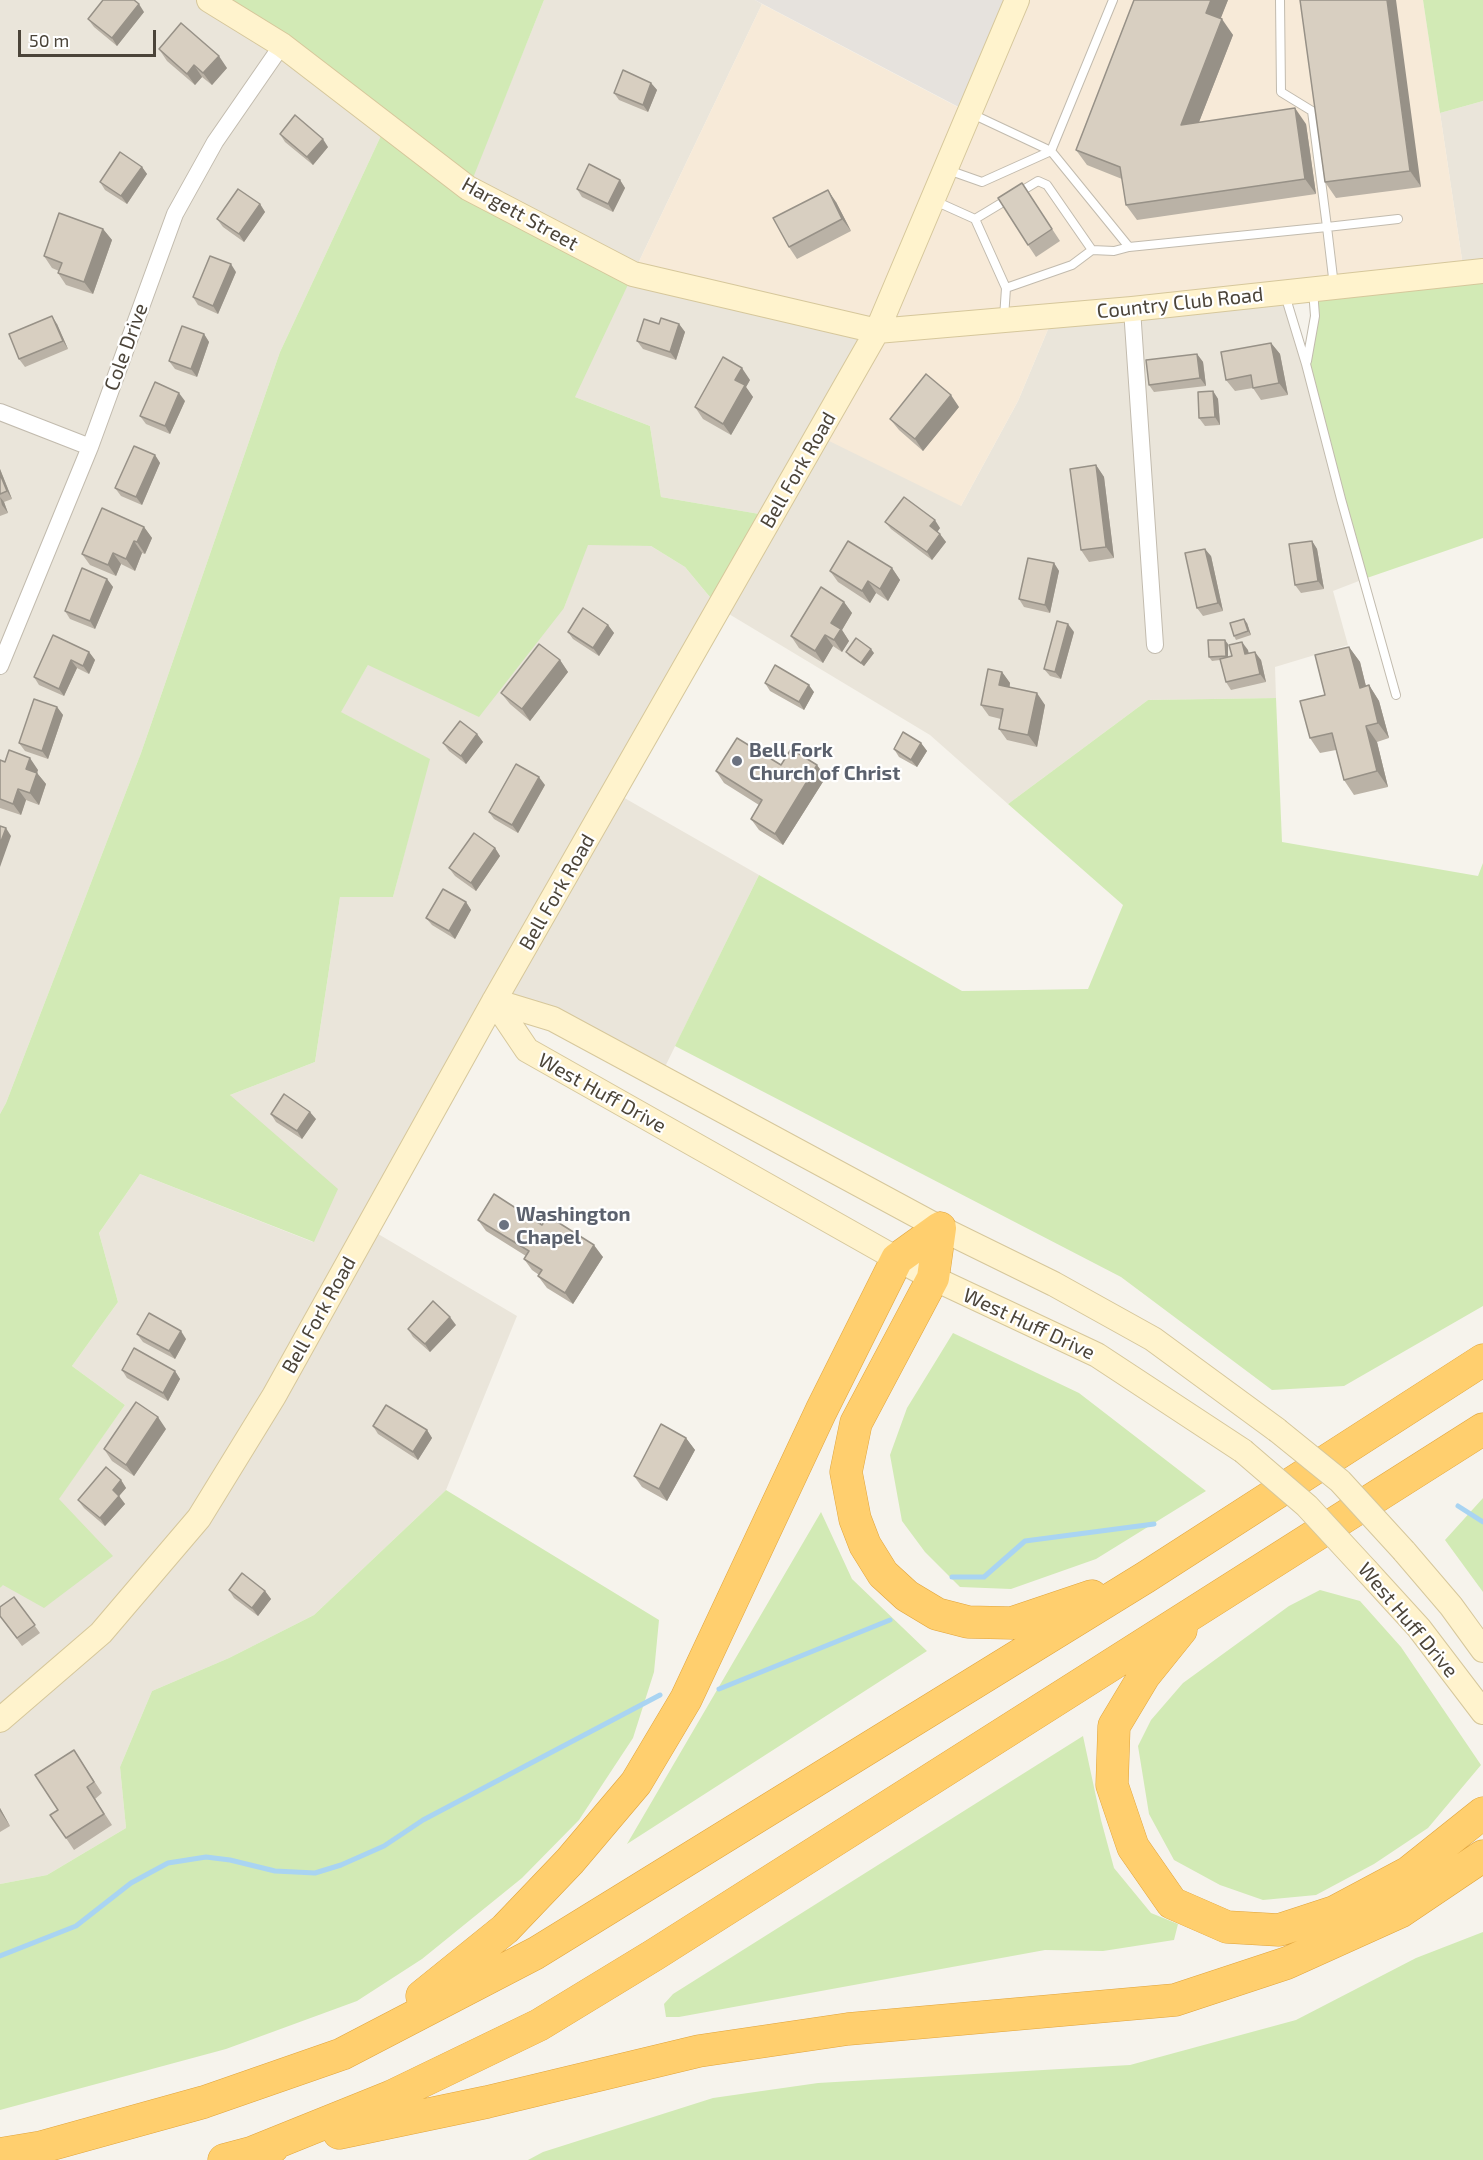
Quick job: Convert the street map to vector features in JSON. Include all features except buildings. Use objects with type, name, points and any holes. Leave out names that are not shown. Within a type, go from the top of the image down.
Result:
[{"type":"highway","points":[[342,2054],[445,1978],[505,1929],[570,1861],[636,1783],[686,1699],[821,1411],[897,1259],[940,1228]]},
{"type":"highway","points":[[940,1228],[933,1278],[856,1423],[846,1473],[855,1519],[865,1545],[884,1574],[907,1596],[937,1614],[968,1622],[1012,1623],[1146,1577]]},
{"type":"highway","points":[[0,2154],[42,2147],[204,2102],[342,2054],[536,1953],[1146,1577],[1483,1360]]},
{"type":"highway","points":[[238,2156],[392,2096],[539,2025],[1483,1429]]},
{"type":"highway","points":[[1197,1610],[1144,1676],[1114,1726],[1112,1785],[1133,1847],[1172,1903],[1227,1927],[1279,1930],[1334,1912],[1408,1872],[1483,1813]]},
{"type":"highway","points":[[238,2156],[488,2102],[699,2051],[848,2029],[1174,2000],[1287,1963],[1400,1912],[1483,1856]]},
{"type":"main road","name":"Hargett Street","points":[[209,0],[282,45],[468,188],[633,274],[877,331]]},
{"type":"main road","name":"Bell Fork Road","points":[[0,1719],[101,1633],[199,1518],[274,1396],[494,1001],[877,331],[1017,0]]},
{"type":"main road","name":"Country Club Road","points":[[877,331],[1132,309],[1483,271]]},
{"type":"main road","name":"West Huff Drive","points":[[494,1001],[553,1019],[940,1228],[1054,1284],[1153,1339],[1277,1430],[1340,1481],[1451,1606],[1483,1650]]},
{"type":"main road","name":"West Huff Drive","points":[[494,1001],[527,1050],[897,1259],[1097,1355],[1243,1451],[1307,1506],[1367,1571],[1419,1628],[1483,1712]]},
{"type":"street","name":"Cole Drive","points":[[0,666],[90,447],[175,214],[215,142],[282,45]]},
{"type":"street","points":[[1132,309],[1155,645]]},
{"type":"street","points":[[0,412],[90,447]]},
{"type":"lane","points":[[945,169],[982,182],[1052,151],[1113,0]]},
{"type":"lane","points":[[1280,0],[1281,92],[1312,111],[1328,227],[1324,288],[1315,316],[1306,364]]},
{"type":"lane","points":[[970,113],[1052,151],[1129,247]]},
{"type":"lane","points":[[975,219],[1038,181],[1047,185],[1092,250]]},
{"type":"lane","points":[[932,199],[975,219],[1006,288],[1003,320]]},
{"type":"lane","points":[[1006,288],[1072,266],[1092,250],[1114,251],[1129,247],[1398,219]]},
{"type":"lane","points":[[1284,292],[1306,364],[1396,695]]},
{"type":"shaded area","points":[[0,0],[209,0],[386,125],[280,352],[141,753],[0,1114]]},
{"type":"shaded area","points":[[544,0],[755,0],[762,4],[633,274],[877,331],[961,506],[1018,401],[1054,315],[1284,292],[1364,579],[1333,591],[1348,645],[1275,667],[1276,698],[1148,700],[1008,804],[930,735],[719,608],[614,792],[759,875],[660,1077],[494,1002],[368,1228],[517,1316],[446,1490],[314,1615],[229,1658],[152,1691],[120,1767],[126,1828],[47,1875],[0,1884],[0,1588],[58,1499],[125,1405],[72,1366],[118,1302],[99,1233],[140,1174],[313,1242],[230,1095],[315,1062],[340,897],[393,897],[429,759],[340,712],[368,665],[564,608],[587,544],[651,546],[685,567],[718,607],[765,515],[661,497],[650,426],[575,397],[468,188]]},
{"type":"shaded area","points":[[755,0],[1017,0],[970,113]]},
{"type":"shaded area","points":[[1017,0],[1423,0],[1464,273],[1054,315],[1018,401],[961,506],[817,435],[877,331],[633,274],[762,4],[969,113]]},
{"type":"shaded area","points":[[1483,101],[1483,271],[1464,273],[1440,113]]},
{"type":"green space","points":[[209,0],[544,0],[469,188],[633,274],[575,397],[650,426],[661,497],[765,515],[719,608],[685,567],[651,546],[588,545],[564,608],[479,717],[368,665],[341,712],[430,759],[393,897],[340,897],[315,1062],[230,1095],[338,1189],[314,1242],[140,1174],[99,1233],[118,1302],[72,1366],[125,1405],[59,1499],[113,1556],[44,1608],[3,1585],[0,1588],[0,1114],[141,753],[280,352],[386,125]]},
{"type":"green space","points":[[1423,0],[1483,0],[1483,101],[1440,113]]},
{"type":"green space","points":[[1483,271],[1483,538],[1364,579],[1306,364],[1315,316],[1313,289]]},
{"type":"green space","points":[[1276,698],[1282,842],[1478,876],[1483,863],[1483,1306],[1344,1386],[1272,1390],[1121,1277],[675,1046],[759,875],[962,991],[1088,989],[1123,905],[1008,804],[1148,700]]},
{"type":"green space","points":[[953,1333],[1079,1393],[1206,1491],[1096,1559],[1011,1589],[960,1587],[925,1552],[902,1521],[890,1455],[907,1408]]},
{"type":"green space","points":[[446,1490],[659,1620],[654,1672],[633,1738],[579,1820],[522,1878],[422,1959],[357,2001],[226,2049],[0,2110],[0,1884],[47,1875],[126,1828],[120,1767],[152,1691],[229,1658],[314,1615]]},
{"type":"green space","points":[[1483,1498],[1483,1592],[1445,1540]]},
{"type":"green space","points":[[821,1512],[852,1579],[927,1651],[627,1844]]},
{"type":"green space","points":[[1320,1590],[1360,1601],[1401,1647],[1481,1765],[1428,1828],[1374,1864],[1316,1895],[1263,1900],[1220,1885],[1174,1860],[1149,1814],[1138,1746],[1151,1720],[1183,1683],[1289,1606]]},
{"type":"green space","points":[[1083,1736],[1114,1868],[1151,1913],[1178,1924],[1174,1940],[1103,1951],[1045,1950],[679,2017],[666,2017],[664,2004],[673,1994]]},
{"type":"green space","points":[[1483,1932],[1483,2160],[528,2160],[543,2152],[713,2098],[818,2083],[1130,2065],[1296,2020],[1416,1958]]},
{"type":"waterway","points":[[1458,1506],[1483,1522]]},
{"type":"waterway","points":[[952,1577],[984,1577],[1025,1541],[1154,1524]]},
{"type":"waterway","points":[[719,1689],[890,1620]]},
{"type":"waterway","points":[[0,1956],[76,1926],[131,1883],[168,1863],[206,1857],[230,1860],[275,1871],[315,1873],[341,1865],[384,1846],[423,1820],[660,1695]]},
{"type":"place","name":"Bell Fork Church of Christ","points":[[737,761]]},
{"type":"place","name":"Washington Chapel","points":[[504,1225]]}]
